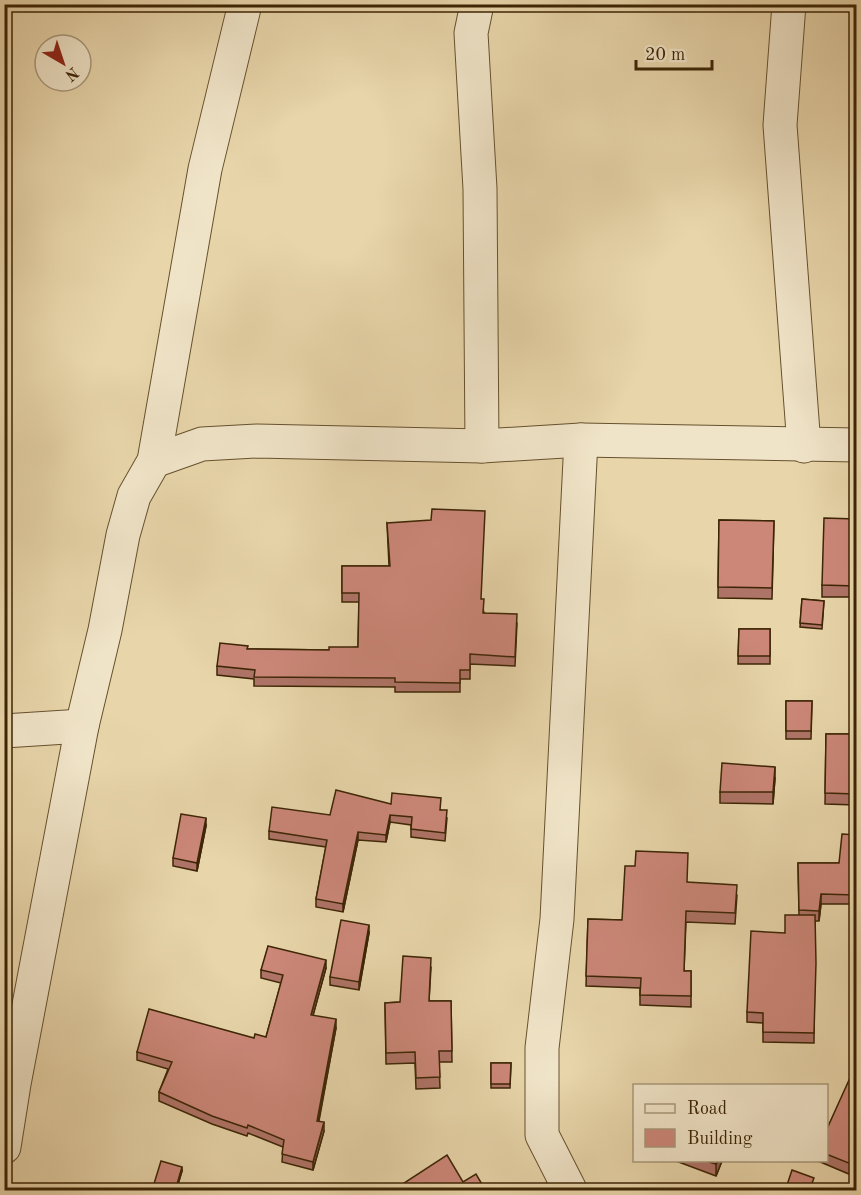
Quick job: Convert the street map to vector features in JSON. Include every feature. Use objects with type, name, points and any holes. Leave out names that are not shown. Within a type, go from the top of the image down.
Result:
[{"type":"street","points":[[4,1147],[82,726],[105,630],[123,535],[134,496],[154,461],[205,169],[244,4]]},
{"type":"street","points":[[477,4],[471,33],[480,189],[482,446]]},
{"type":"street","points":[[789,4],[780,125],[804,446]]},
{"type":"street","points":[[154,461],[202,444],[257,441],[482,446],[581,440],[804,446],[856,445]]},
{"type":"street","points":[[570,1191],[542,1135],[542,1048],[557,919],[581,440]]},
{"type":"street","points":[[4,731],[82,726]]},
{"type":"building","points":[[432,509],[485,511],[481,599],[484,599],[483,613],[517,614],[515,657],[470,654],[470,670],[460,670],[460,683],[395,682],[395,678],[254,677],[255,670],[217,666],[220,643],[248,646],[247,649],[329,650],[329,647],[358,647],[359,593],[342,593],[342,566],[390,566],[387,523],[431,520]]},
{"type":"building","points":[[824,518],[856,519],[856,586],[822,585]]},
{"type":"building","points":[[719,520],[774,521],[772,588],[718,587]]},
{"type":"building","points":[[802,599],[824,601],[822,625],[800,623]]},
{"type":"building","points":[[739,629],[770,629],[770,656],[738,656]]},
{"type":"building","points":[[786,701],[812,701],[811,731],[786,731]]},
{"type":"building","points":[[826,734],[856,734],[856,794],[825,793]]},
{"type":"building","points":[[722,763],[775,767],[773,792],[720,792]]},
{"type":"building","points":[[336,790],[391,804],[392,793],[441,798],[440,810],[447,810],[445,833],[411,829],[412,817],[390,815],[386,835],[358,832],[343,904],[316,899],[327,840],[269,831],[272,807],[330,815]]},
{"type":"building","points":[[181,814],[206,818],[197,863],[173,858]]},
{"type":"building","points":[[842,834],[856,835],[856,895],[821,894],[819,911],[799,910],[798,863],[839,863]]},
{"type":"building","points":[[636,851],[688,853],[687,882],[737,885],[735,913],[686,911],[684,971],[691,971],[691,996],[640,995],[641,978],[586,976],[588,919],[622,920],[625,866],[635,866]]},
{"type":"building","points":[[785,915],[815,915],[814,1033],[763,1032],[763,1013],[747,1012],[751,931],[785,933]]},
{"type":"building","points":[[341,920],[369,925],[359,982],[330,977]]},
{"type":"building","points":[[268,946],[326,960],[311,1015],[336,1019],[317,1121],[324,1122],[313,1162],[282,1154],[284,1140],[248,1125],[247,1128],[212,1116],[159,1092],[172,1062],[137,1052],[149,1009],[254,1038],[255,1034],[266,1037],[283,975],[261,970]]},
{"type":"building","points":[[403,956],[431,958],[429,1001],[451,1001],[452,1051],[439,1051],[440,1077],[416,1078],[415,1052],[386,1053],[385,1003],[400,1002]]},
{"type":"building","points":[[491,1063],[511,1063],[510,1084],[491,1084]]},
{"type":"building","points":[[854,1069],[856,1070],[856,1166],[828,1155],[828,1127]]},
{"type":"building","points":[[447,1155],[463,1182],[476,1174],[486,1191],[404,1191],[401,1185]]},
{"type":"building","points":[[161,1161],[182,1167],[175,1191],[163,1191],[153,1187]]},
{"type":"building","points":[[792,1170],[814,1178],[809,1191],[785,1191]]}]
